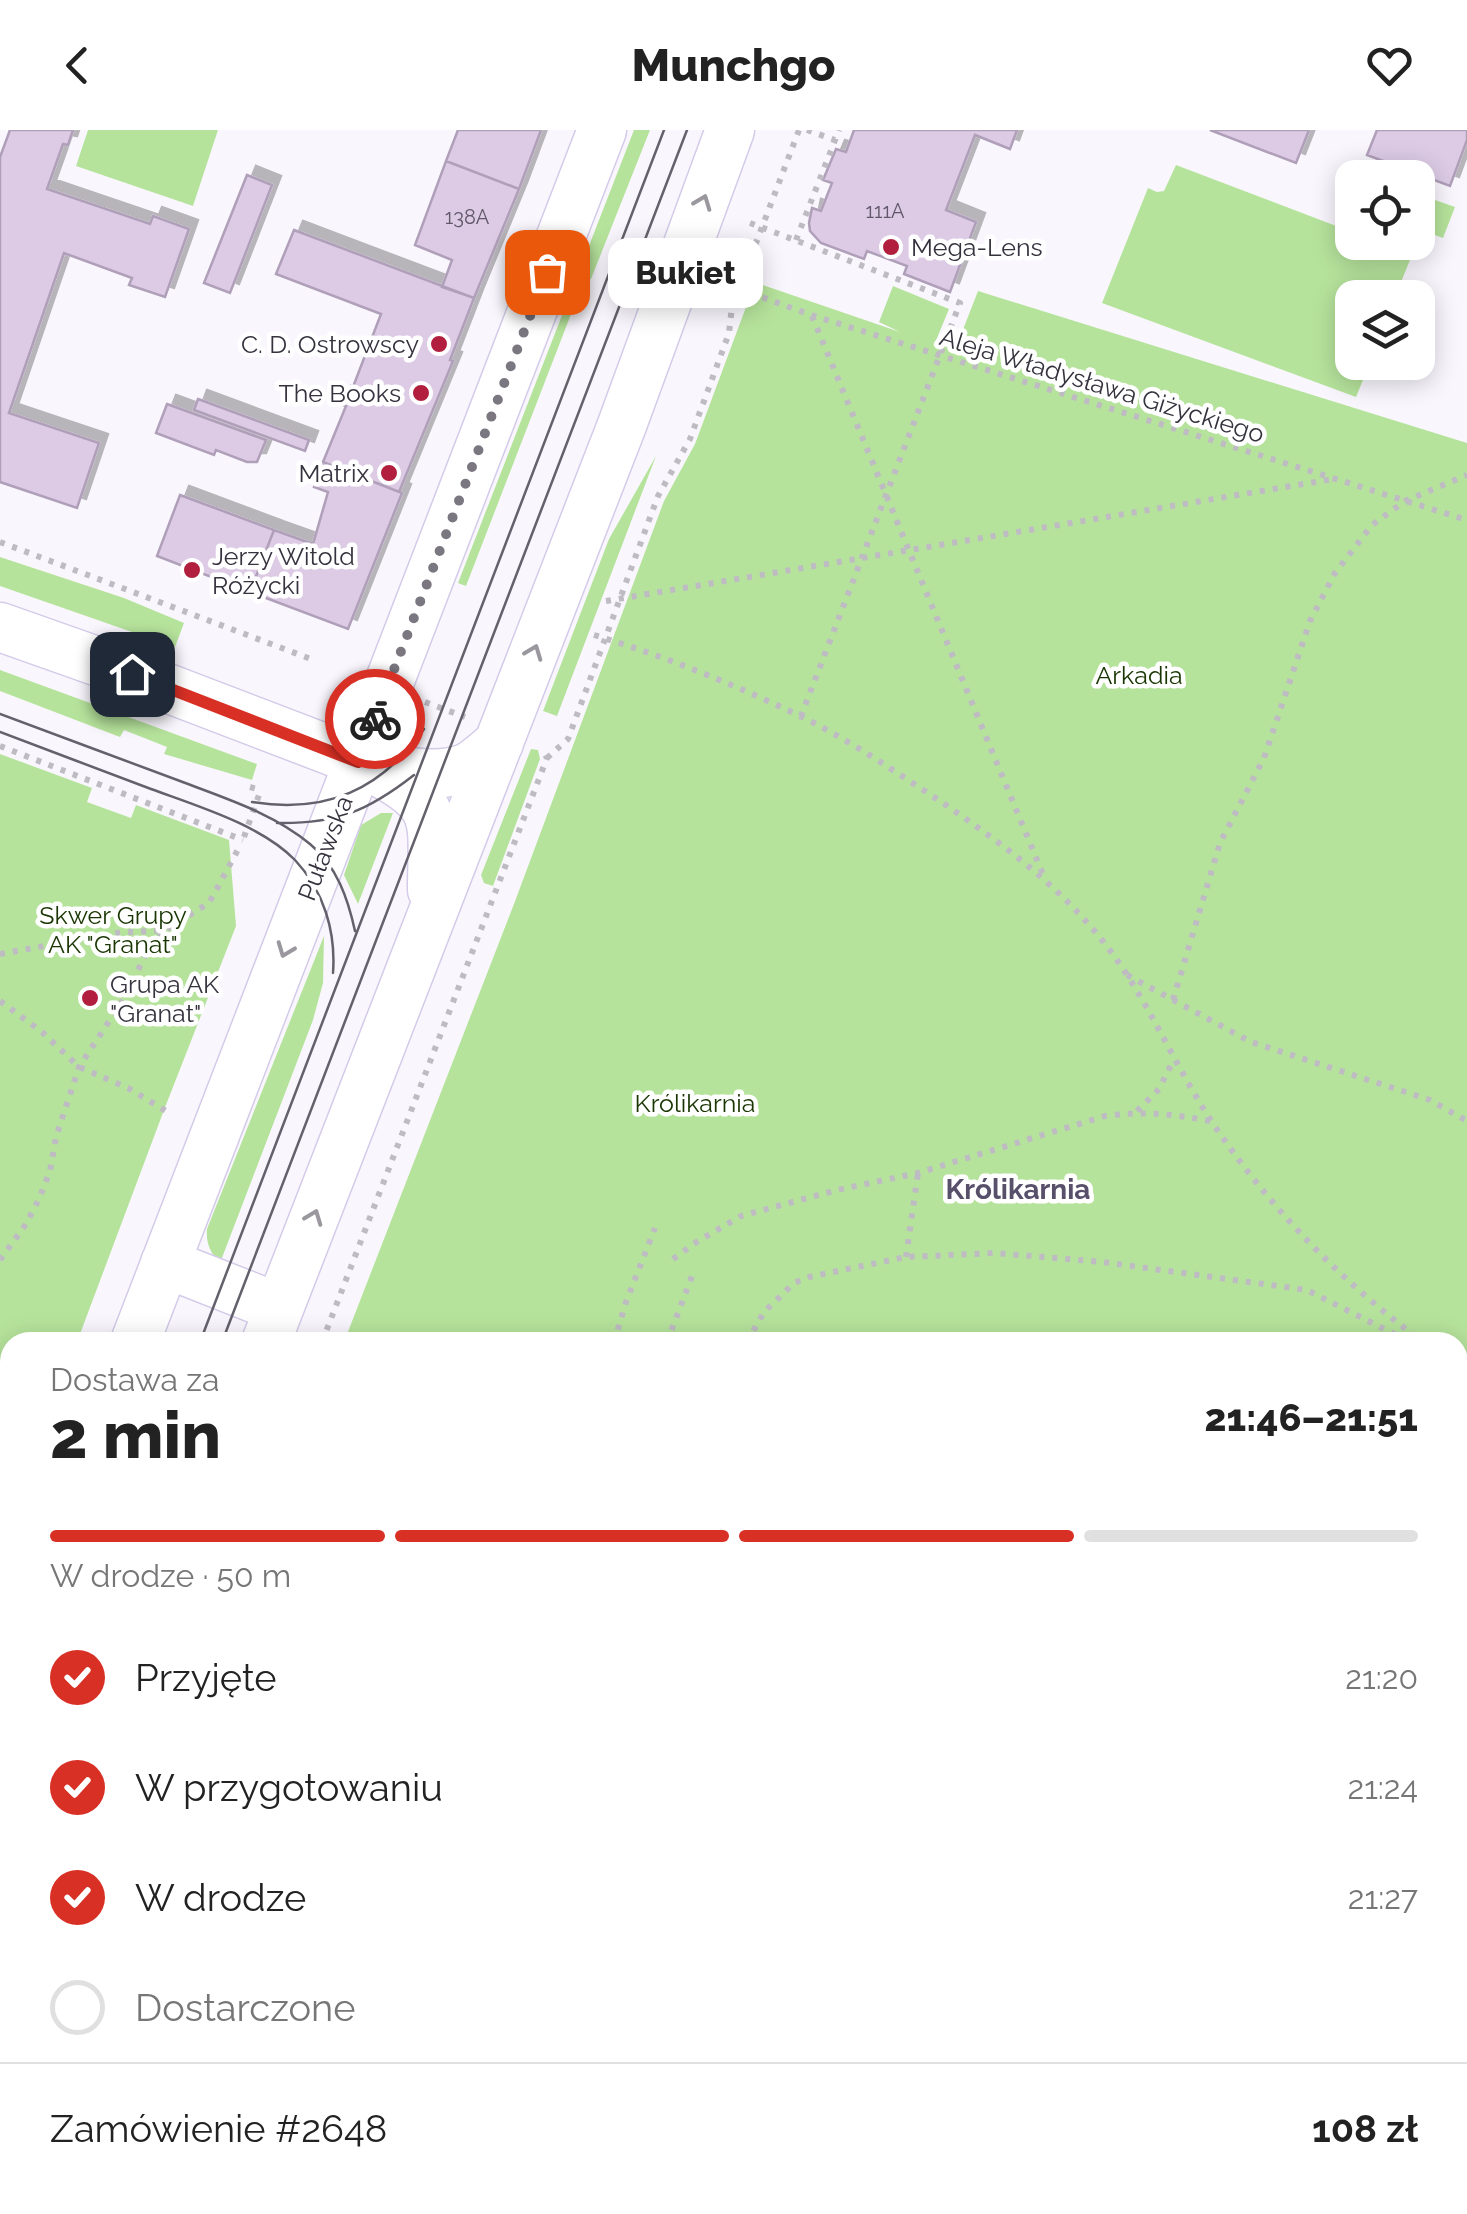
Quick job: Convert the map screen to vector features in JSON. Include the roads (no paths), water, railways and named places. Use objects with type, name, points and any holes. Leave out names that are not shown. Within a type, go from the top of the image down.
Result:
[{"type":"main road","name":"Puławska","points":[[138,1332],[602,130]]},
{"type":"main road","points":[[358,762],[416,773],[468,767],[622,424],[730,130]]},
{"type":"main road","points":[[0,627],[358,762],[410,789],[426,807],[432,829],[432,909]]},
{"type":"main road","points":[[165,1263],[272,1325],[432,909],[485,731]]},
{"type":"tram line","points":[[204,1332],[664,130]]},
{"type":"tram line","points":[[226,1332],[687,130]]},
{"type":"tram line","points":[[0,714],[231,800],[280,823],[327,862],[345,895],[355,931]]},
{"type":"tram line","points":[[252,802],[304,804],[350,793],[389,768],[424,729]]},
{"type":"tram line","points":[[0,732],[228,818],[281,848],[305,872],[321,899],[330,927],[333,973]]},
{"type":"tram line","points":[[277,823],[317,821],[351,813],[382,798],[414,775]]},
{"type":"place","name":"Mega-Lens","points":[[891,247]]},
{"type":"place","name":"Bukiet","points":[[547,272]]},
{"type":"place","name":"C. D. Ostrowscy","points":[[439,344]]},
{"type":"place","name":"The Books","points":[[421,393]]},
{"type":"place","name":"Matrix","points":[[389,473]]},
{"type":"place","name":"Jerzy Witold Różycki","points":[[192,570]]},
{"type":"place","name":"Grupa AK \"Granat\"","points":[[90,998]]},
{"type":"district","name":"Królikarnia","points":[[1018,1189]]},
{"type":"park label","name":"Arkadia","points":[[1139,675]]},
{"type":"park label","name":"Skwer Grupy AK \"Granat\"","points":[[113,930]]}]
